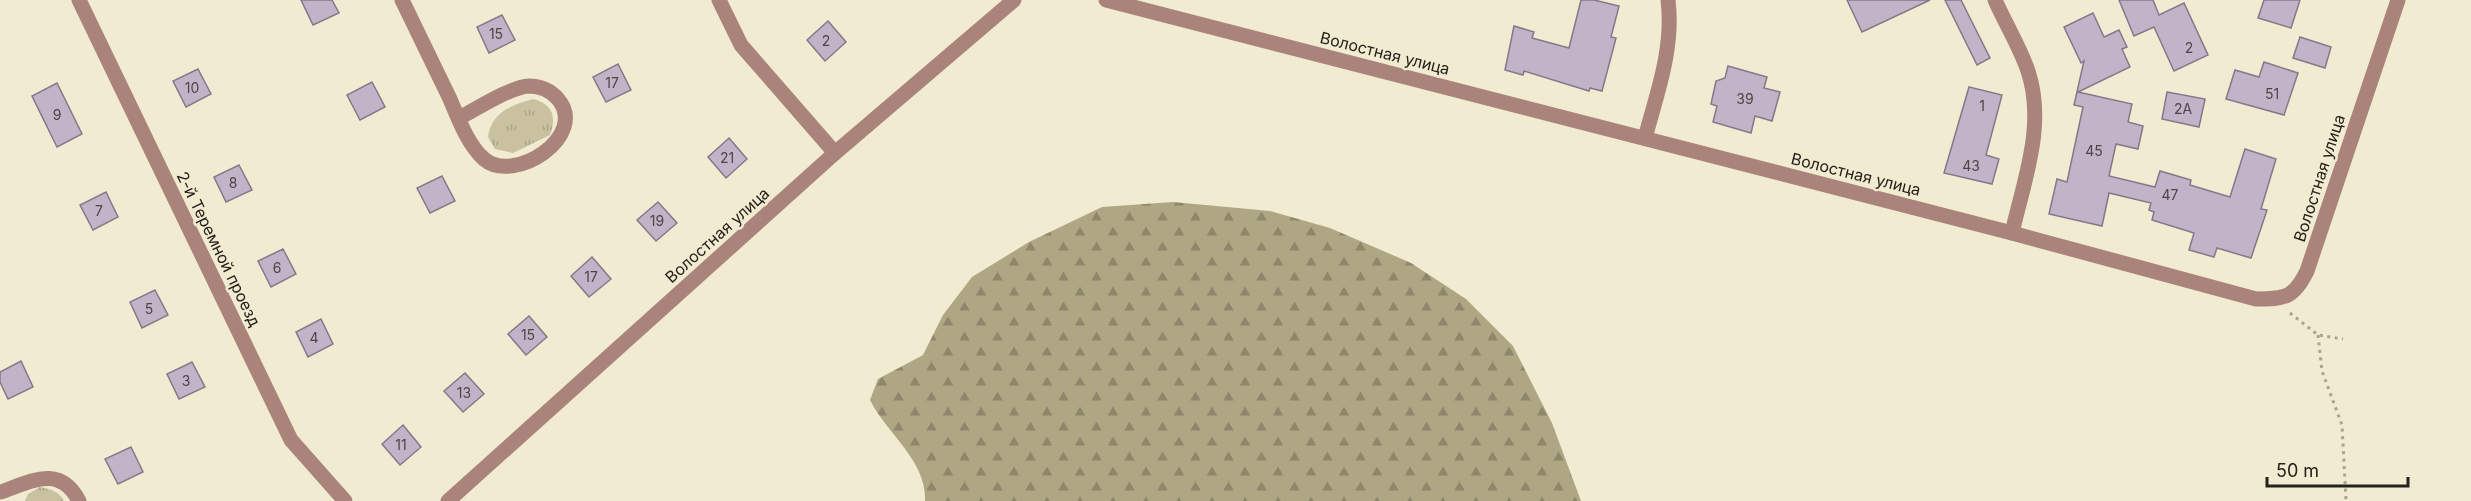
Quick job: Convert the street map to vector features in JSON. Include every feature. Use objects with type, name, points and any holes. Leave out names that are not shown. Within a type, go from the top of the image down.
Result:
[{"type":"street","name":"2-й Теремной проезд","points":[[79,0],[291,440],[345,501]]},
{"type":"street","points":[[402,0],[459,118],[484,159],[496,165],[509,167],[548,149],[558,141],[564,129],[566,116],[561,103],[553,93],[541,87],[528,86],[459,118]]},
{"type":"street","points":[[719,0],[741,45],[835,153]]},
{"type":"street","name":"Волостная улица","points":[[448,501],[835,153],[1014,0]]},
{"type":"street","name":"Волостная улица","points":[[1106,0],[2012,233],[2256,299],[2280,299],[2298,290],[2307,271],[2398,0]]},
{"type":"street","points":[[1645,138],[1666,59],[1669,36],[1668,0]]},
{"type":"street","points":[[1995,0],[2027,70],[2035,100],[2034,137],[2012,233]]},
{"type":"street","points":[[2,494],[48,477],[61,480],[71,488],[79,501]]},
{"type":"path","points":[[2280,299],[2293,316],[2318,335],[2343,339]]},
{"type":"path","points":[[2318,335],[2322,371],[2342,425],[2346,501]]},
{"type":"green space","points":[[533,99],[545,104],[551,112],[553,122],[550,135],[513,153],[495,149],[488,137],[493,122],[503,111]]},
{"type":"green space","points":[[1173,202],[1270,211],[1330,228],[1411,263],[1466,299],[1513,346],[1552,423],[1581,501],[925,501],[920,473],[913,460],[870,400],[878,379],[923,355],[943,315],[972,277],[1029,242],[1102,207]]},
{"type":"green space","points":[[40,487],[57,493],[64,501],[25,501],[28,494]]},
{"type":"building","points":[[301,0],[332,0],[339,13],[313,25]]},
{"type":"building","points":[[1581,0],[1594,0],[1619,6],[1611,37],[1616,38],[1602,91],[1590,88],[1589,91],[1524,71],[1523,75],[1505,70],[1514,26],[1534,32],[1532,38],[1569,48]]},
{"type":"building","points":[[1847,0],[1930,0],[1862,32]]},
{"type":"building","points":[[1945,0],[1961,0],[1990,58],[1977,65]]},
{"type":"building","points":[[2119,0],[2153,0],[2159,15],[2184,3],[2208,55],[2174,71],[2154,27],[2134,36]]},
{"type":"building","points":[[2264,0],[2300,0],[2291,28],[2258,18]]},
{"type":"building","points":[[2093,13],[2104,37],[2119,30],[2127,47],[2122,49],[2130,67],[2078,92],[2132,104],[2128,122],[2143,126],[2138,149],[2116,144],[2109,176],[2155,187],[2160,171],[2191,180],[2190,185],[2230,197],[2245,149],[2276,159],[2261,209],[2267,210],[2251,258],[2217,248],[2214,257],[2189,250],[2194,233],[2152,220],[2154,212],[2149,210],[2151,203],[2109,193],[2102,226],[2049,214],[2057,179],[2067,182],[2083,107],[2074,105],[2084,61],[2081,63],[2064,27]]},
{"type":"building","points":[[502,15],[515,40],[489,53],[477,27]]},
{"type":"building","points":[[828,21],[846,42],[825,61],[807,40]]},
{"type":"building","points":[[2300,37],[2331,47],[2325,68],[2293,58]]},
{"type":"building","points":[[2264,62],[2298,73],[2284,115],[2226,99],[2235,70],[2259,77]]},
{"type":"building","points":[[618,64],[631,90],[606,102],[593,77]]},
{"type":"building","points":[[1728,66],[1767,77],[1764,88],[1780,92],[1772,121],[1755,116],[1751,133],[1713,122],[1717,106],[1711,104],[1716,81],[1725,78]]},
{"type":"building","points":[[198,69],[211,94],[186,107],[173,81]]},
{"type":"building","points":[[372,82],[385,107],[360,120],[347,95]]},
{"type":"building","points":[[57,83],[82,134],[57,147],[32,96]]},
{"type":"building","points":[[1969,87],[2002,95],[1986,155],[1999,159],[1992,184],[1944,173]]},
{"type":"building","points":[[2167,92],[2205,99],[2199,127],[2162,119]]},
{"type":"building","points":[[729,138],[747,159],[726,178],[708,157]]},
{"type":"building","points":[[239,165],[252,190],[226,202],[214,177]]},
{"type":"building","points":[[442,176],[455,201],[430,213],[417,188]]},
{"type":"building","points":[[106,192],[118,217],[93,230],[80,205]]},
{"type":"building","points":[[658,202],[677,223],[656,241],[637,220]]},
{"type":"building","points":[[283,249],[296,274],[271,287],[258,261]]},
{"type":"building","points":[[592,257],[611,279],[589,297],[571,276]]},
{"type":"building","points":[[155,290],[168,315],[142,328],[130,302]]},
{"type":"building","points":[[529,316],[547,337],[526,355],[508,334]]},
{"type":"building","points":[[321,319],[333,344],[308,357],[296,332]]},
{"type":"building","points":[[21,361],[33,387],[8,399],[0,382],[0,372]]},
{"type":"building","points":[[192,362],[205,387],[179,399],[167,374]]},
{"type":"building","points":[[465,373],[484,394],[463,412],[444,391]]},
{"type":"building","points":[[403,425],[421,447],[400,465],[382,444]]},
{"type":"building","points":[[131,447],[143,472],[118,484],[105,459]]}]
